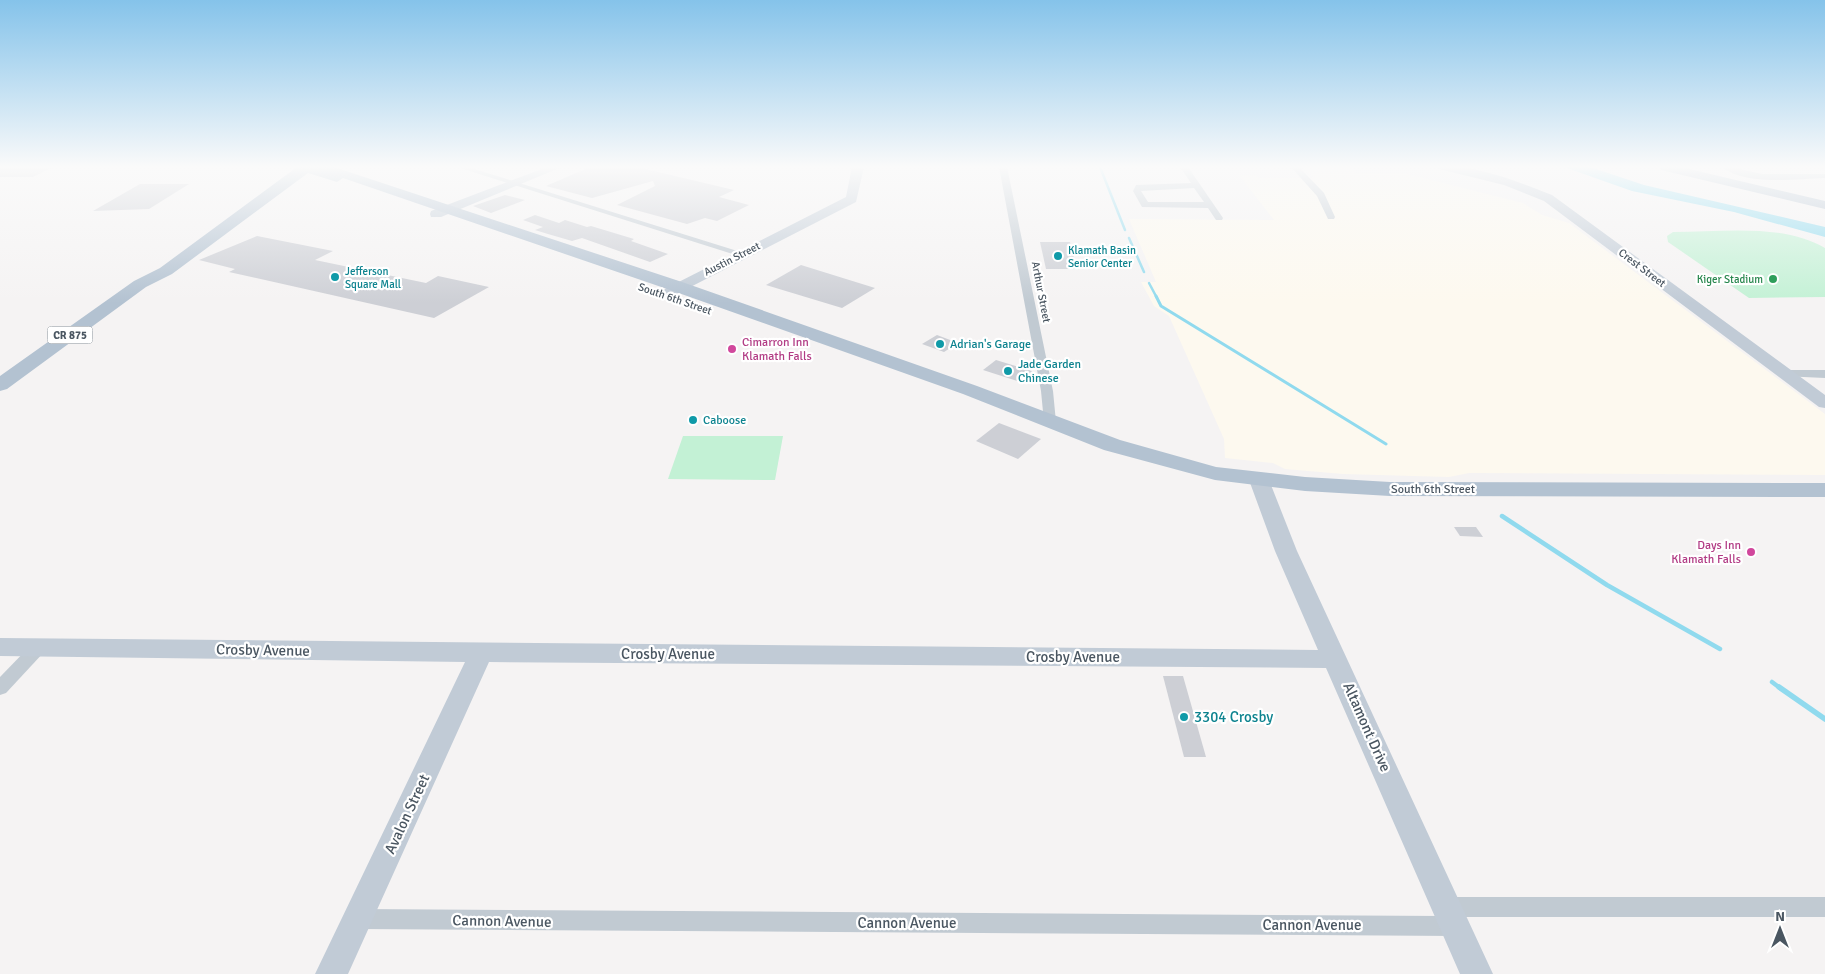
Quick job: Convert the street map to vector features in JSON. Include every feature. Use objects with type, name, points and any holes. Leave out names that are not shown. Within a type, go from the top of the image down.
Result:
[{"type":"main road","name":"CR 875","points":[[0,385],[140,284],[174,265],[207,241],[236,212]]},
{"type":"main road","name":"CR 875","points":[[140,284],[153,270],[186,244],[239,212]]},
{"type":"main road","name":"South 6th Street","points":[[446,212],[671,291],[961,400],[1050,422],[1112,446],[1215,473],[1259,480],[1390,489],[1825,490]]},
{"type":"main road","points":[[174,265],[193,245],[186,244]]},
{"type":"street","points":[[609,212],[742,254]]},
{"type":"street","name":"Austin Street","points":[[671,291],[825,212]]},
{"type":"street","name":"Arthur Street","points":[[1012,212],[1048,391],[1050,422]]},
{"type":"street","points":[[1215,212],[1219,218]]},
{"type":"street","points":[[1329,212],[1331,217]]},
{"type":"street","name":"Crest Street","points":[[1568,212],[1825,403]]},
{"type":"street","points":[[1786,374],[1825,374]]},
{"type":"street","name":"Altamont Drive","points":[[1259,480],[1286,551],[1477,974]]},
{"type":"street","name":"Crosby Avenue","points":[[0,647],[481,653],[1336,659]]},
{"type":"street","points":[[0,688],[39,647]]},
{"type":"street","name":"Avalon Street","points":[[331,974],[481,653]]},
{"type":"street","name":"Cannon Avenue","points":[[358,919],[1452,916],[1825,907]]},
{"type":"shaded area","points":[[1268,212],[1538,212],[1569,223],[1825,414],[1825,475],[1469,473],[1449,477],[1343,474],[1285,469],[1273,463],[1225,458],[1224,439],[1169,316],[1154,306],[1141,282],[1156,282],[1129,219],[1274,220]]},
{"type":"green space","name":"Kiger Stadium","points":[[1731,230],[1771,232],[1808,240],[1825,248],[1825,297],[1749,298],[1668,242],[1667,236],[1673,232]]},
{"type":"green space","points":[[683,436],[783,436],[775,480],[668,479]]},
{"type":"water","points":[[1736,212],[1762,212],[1825,227],[1825,237]]},
{"type":"building","points":[[644,212],[734,212],[717,221],[705,218],[687,224]]},
{"type":"building","points":[[535,215],[559,223],[565,220],[587,227],[591,226],[634,239],[631,241],[668,254],[650,262],[582,238],[572,241],[548,234],[535,230],[543,227],[523,220]]},
{"type":"building","name":"Jefferson Square Mall","points":[[257,236],[333,251],[315,260],[426,283],[438,276],[489,287],[434,318],[229,272],[235,269],[199,260]]},
{"type":"building","name":"Klamath Basin Senior Center","points":[[1040,242],[1070,242],[1077,269],[1046,269]]},
{"type":"building","points":[[801,265],[875,288],[842,308],[766,285]]},
{"type":"building","name":"Adrian's Garage","points":[[937,335],[958,343],[944,352],[922,344]]},
{"type":"building","name":"Jade Garden Chinese","points":[[996,360],[1032,371],[1020,382],[983,370]]},
{"type":"building","points":[[999,423],[1041,439],[1018,459],[976,441]]},
{"type":"building","points":[[1454,527],[1476,527],[1483,537],[1460,536]]},
{"type":"building","name":"3304 Crosby","points":[[1163,676],[1183,676],[1206,757],[1184,757]]},
{"type":"waterway","points":[[1118,212],[1125,230]]},
{"type":"waterway","points":[[1129,238],[1144,272]]},
{"type":"waterway","points":[[1149,283],[1157,298]]},
{"type":"waterway","points":[[1157,298],[1161,306],[1386,444]]},
{"type":"waterway","points":[[1502,516],[1607,585],[1720,649]]},
{"type":"waterway","points":[[1772,682],[1780,688]]},
{"type":"waterway","points":[[1779,687],[1825,719]]},
{"type":"place","name":"Klamath Basin Senior Center","points":[[1058,256]]},
{"type":"place","name":"Jefferson Square Mall","points":[[335,277]]},
{"type":"place","name":"Kiger Stadium","points":[[1773,279]]},
{"type":"place","name":"Adrian's Garage","points":[[940,344]]},
{"type":"place","name":"Cimarron Inn Klamath Falls","points":[[732,349]]},
{"type":"place","name":"Jade Garden Chinese","points":[[1008,371]]},
{"type":"place","name":"Caboose","points":[[693,420]]},
{"type":"place","name":"Days Inn Klamath Falls","points":[[1751,552]]},
{"type":"place","name":"3304 Crosby","points":[[1184,717]]}]
